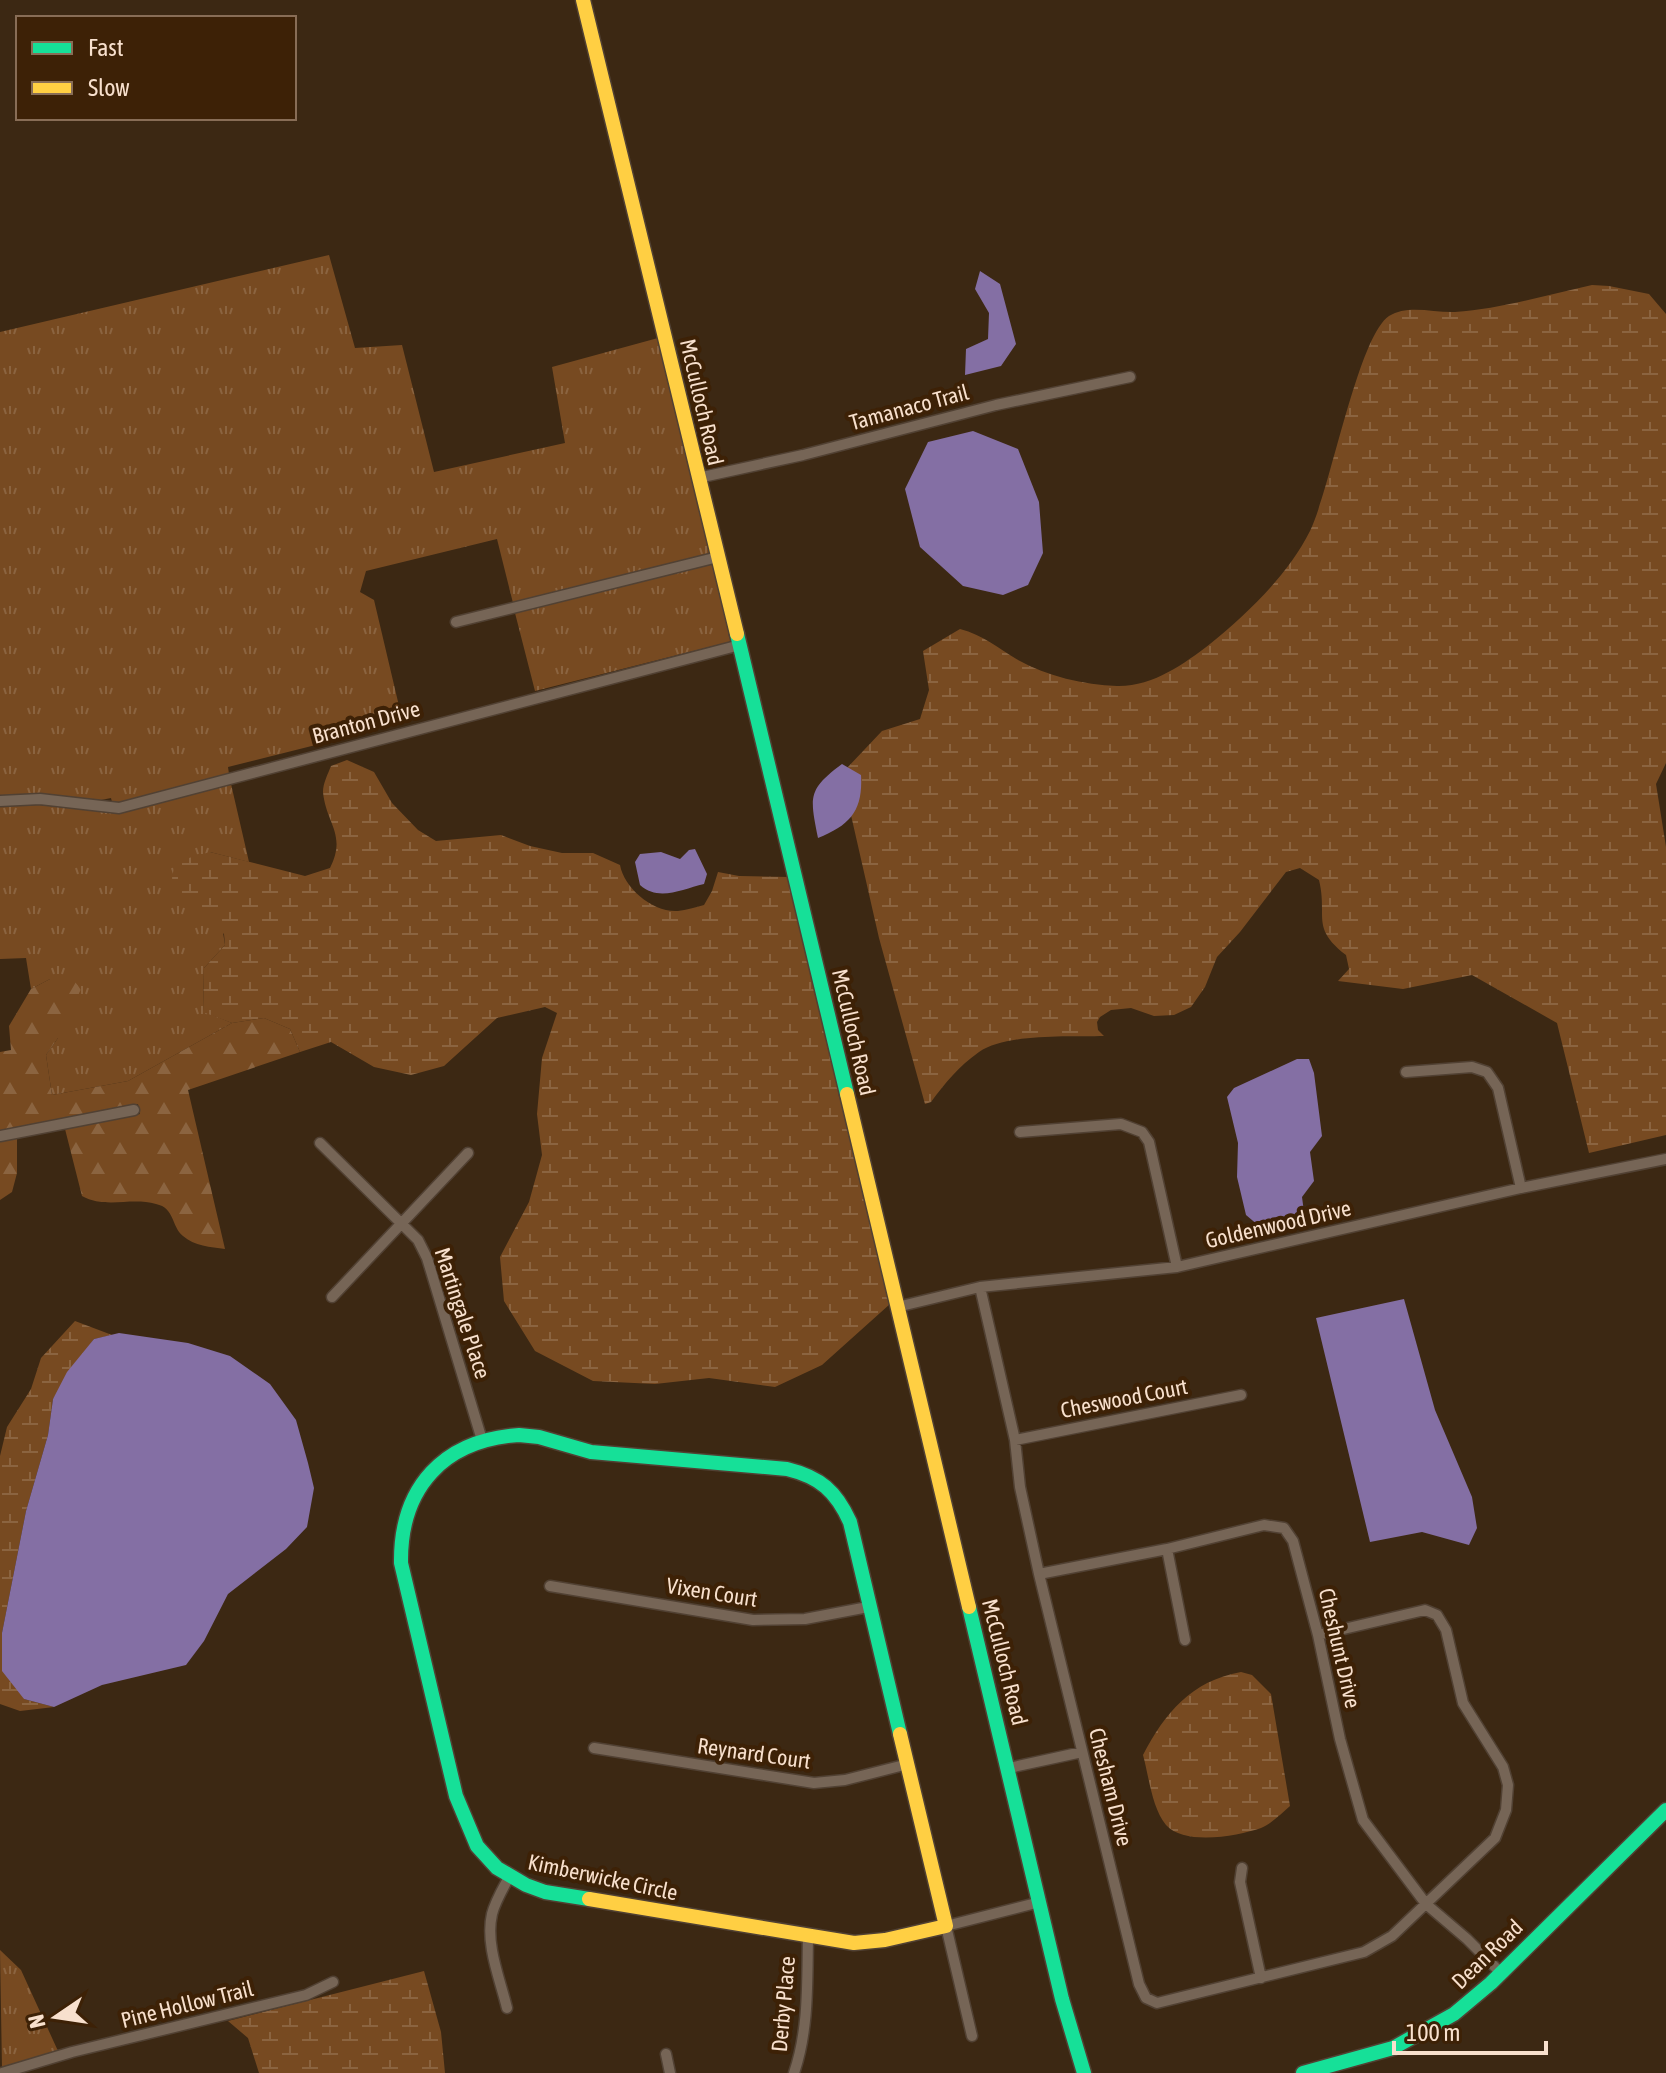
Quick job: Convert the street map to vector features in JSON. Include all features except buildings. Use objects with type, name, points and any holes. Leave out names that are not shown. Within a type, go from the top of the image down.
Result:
[{"type":"street","name":"McCulloch Road","points":[[583,0],[1062,1999],[1084,2073]]},
{"type":"street","name":"Tamanaco Trail","points":[[698,478],[803,455],[996,405],[1130,377]]},
{"type":"street","points":[[456,622],[718,557]]},
{"type":"street","name":"Branton Drive","points":[[0,801],[40,799],[119,808],[740,645]]},
{"type":"street","points":[[1406,1072],[1472,1067],[1487,1072],[1498,1088],[1521,1188]]},
{"type":"street","points":[[0,1136],[134,1110]]},
{"type":"street","points":[[1020,1132],[1121,1124],[1142,1132],[1149,1142],[1177,1267]]},
{"type":"street","name":"Martingale Place","points":[[320,1143],[418,1240],[427,1258],[482,1440]]},
{"type":"street","points":[[332,1297],[468,1153]]},
{"type":"street","name":"Goldenwood Drive","points":[[897,1307],[980,1287],[1177,1267],[1521,1188],[1666,1159]]},
{"type":"street","name":"Chesham Drive","points":[[980,1287],[1015,1440],[1020,1487],[1039,1574],[1139,1984],[1146,1998],[1157,2003],[1169,2002],[1364,1952],[1392,1936],[1495,1838],[1506,1810],[1508,1785],[1503,1767],[1463,1703],[1446,1630],[1437,1615],[1425,1610],[1318,1635]]},
{"type":"street","name":"Cheswood Court","points":[[1015,1440],[1241,1395]]},
{"type":"street","name":"Kimberwicke Circle","points":[[519,1435],[539,1437],[591,1452],[808,1473],[832,1489],[843,1504],[850,1522],[946,1926],[869,1942],[808,1937],[545,1892],[508,1879],[478,1850],[462,1818],[401,1561],[401,1537],[414,1496],[427,1478],[455,1453],[482,1440],[519,1435]]},
{"type":"street","name":"Cheshunt Drive","points":[[1039,1574],[1167,1549],[1264,1525],[1284,1528],[1293,1541],[1318,1635],[1340,1739],[1363,1820],[1426,1904],[1501,1973]]},
{"type":"street","points":[[1167,1549],[1185,1640]]},
{"type":"street","name":"Vixen Court","points":[[550,1586],[753,1620],[805,1619],[868,1607]]},
{"type":"street","name":"Reynard Court","points":[[594,1748],[814,1783],[845,1780],[908,1764]]},
{"type":"street","points":[[1009,1768],[1082,1752]]},
{"type":"street","name":"Dean Road","points":[[1303,2073],[1369,2057],[1410,2040],[1454,2014],[1501,1973],[1666,1810]]},
{"type":"street","points":[[1242,1868],[1240,1882],[1261,1978]]},
{"type":"street","points":[[507,2008],[490,1940],[490,1925],[492,1911],[508,1879]]},
{"type":"street","points":[[972,2036],[946,1926],[1040,1902]]},
{"type":"street","name":"Derby Place","points":[[794,2073],[803,2048],[806,2019],[808,1937]]},
{"type":"street","name":"Pine Hollow Trail","points":[[2,2073],[72,2052],[306,1995],[333,1982]]},
{"type":"street","points":[[666,2054],[670,2073]]},
{"type":"green space","points":[[329,255],[355,348],[402,345],[434,472],[565,443],[552,367],[658,338],[711,554],[513,603],[497,539],[366,571],[360,592],[374,600],[403,723],[228,767],[229,774],[119,803],[112,802],[111,798],[101,800],[40,794],[0,796],[0,332]]},
{"type":"green space","points":[[1592,285],[1649,294],[1666,314],[1666,763],[1656,784],[1666,847],[1666,1135],[1589,1153],[1557,1023],[1472,975],[1403,989],[1338,981],[1349,969],[1346,955],[1324,929],[1319,880],[1300,868],[1286,872],[1217,957],[1205,987],[1191,1007],[1174,1015],[1154,1016],[1131,1008],[1111,1010],[1097,1022],[1098,1030],[1104,1036],[1039,1037],[991,1046],[965,1063],[931,1102],[925,1104],[879,938],[848,802],[847,768],[882,731],[920,719],[929,690],[923,651],[960,629],[983,638],[1029,666],[1079,682],[1130,685],[1167,673],[1200,652],[1239,619],[1279,578],[1301,547],[1318,510],[1367,352],[1378,329],[1389,316],[1404,310],[1455,312],[1489,308]]},
{"type":"green space","points":[[714,564],[733,641],[535,691],[515,613]]},
{"type":"green space","points":[[347,760],[374,772],[392,803],[418,830],[436,841],[501,835],[562,853],[593,853],[620,865],[627,882],[641,897],[668,911],[704,905],[718,872],[739,876],[789,877],[890,1304],[822,1365],[775,1387],[709,1378],[655,1384],[593,1381],[535,1351],[504,1301],[500,1257],[529,1202],[542,1155],[537,1114],[542,1058],[557,1013],[545,1007],[497,1018],[444,1066],[411,1075],[374,1067],[331,1042],[300,1052],[290,1029],[264,1018],[232,1023],[203,1012],[204,968],[225,945],[224,934],[176,895],[172,878],[175,862],[210,852],[305,876],[330,868],[335,856],[336,837],[323,789],[331,766]]},
{"type":"green space","points":[[231,784],[249,862],[210,852],[225,945],[204,968],[203,1011],[232,1023],[128,1081],[52,1095],[46,1055],[58,1038],[50,979],[31,989],[26,958],[0,959],[0,806],[39,805],[118,813]]},
{"type":"green space","points":[[69,975],[81,989],[58,1038],[46,1055],[52,1095],[128,1081],[232,1023],[264,1018],[290,1029],[300,1052],[188,1090],[225,1249],[203,1246],[187,1239],[162,1206],[147,1202],[100,1202],[82,1196],[65,1129],[140,1114],[138,1104],[0,1131],[0,1052],[11,1050],[9,1026],[31,989],[50,979]]},
{"type":"green space","points":[[17,1138],[17,1173],[12,1192],[0,1200],[0,1141]]},
{"type":"green space","points":[[75,1321],[112,1335],[94,1339],[53,1399],[48,1435],[26,1511],[2,1633],[24,1699],[54,1707],[20,1711],[0,1704],[0,1456],[7,1427],[31,1389],[41,1358]]},
{"type":"green space","points":[[1241,1672],[1252,1675],[1271,1694],[1290,1806],[1265,1826],[1239,1834],[1198,1837],[1175,1831],[1166,1825],[1157,1810],[1143,1755],[1170,1713],[1182,1701],[1208,1683]]},
{"type":"green space","points":[[0,1950],[21,1970],[58,2051],[2,2068]]},
{"type":"green space","points":[[424,1971],[441,2032],[445,2073],[259,2073],[248,2038],[228,2021]]},
{"type":"shaded area","points":[[980,271],[1000,284],[1016,344],[1001,366],[965,375],[966,349],[988,339],[989,313],[975,289]]},
{"type":"shaded area","points":[[973,431],[1018,449],[1039,502],[1043,553],[1028,585],[1003,595],[963,586],[920,547],[905,489],[928,442]]},
{"type":"shaded area","points":[[842,764],[861,775],[860,798],[847,822],[818,838],[813,813],[814,795],[822,781]]},
{"type":"shaded area","points":[[695,849],[707,874],[704,884],[663,893],[655,893],[640,885],[635,862],[640,854],[661,852],[680,859],[689,850]]},
{"type":"shaded area","points":[[1297,1059],[1309,1059],[1314,1073],[1322,1136],[1310,1152],[1314,1181],[1302,1197],[1304,1212],[1290,1222],[1265,1231],[1246,1215],[1237,1177],[1238,1143],[1227,1097],[1234,1088]]},
{"type":"shaded area","points":[[1404,1299],[1435,1410],[1472,1497],[1477,1528],[1469,1545],[1422,1532],[1370,1542],[1316,1318]]},
{"type":"shaded area","points":[[119,1333],[188,1343],[230,1356],[270,1384],[296,1420],[314,1488],[307,1527],[286,1549],[228,1594],[204,1641],[186,1665],[102,1685],[54,1707],[24,1699],[2,1671],[2,1633],[26,1511],[48,1435],[53,1399],[67,1372],[94,1339]]},
{"type":"traffic: fast","points":[[737,634],[847,1094]]},
{"type":"traffic: fast","points":[[519,1435],[539,1437],[591,1452],[787,1469],[809,1476],[826,1487],[850,1522],[900,1734]]},
{"type":"traffic: fast","points":[[519,1435],[469,1446],[432,1472],[418,1490],[408,1512],[401,1563],[456,1796],[477,1846],[497,1868],[526,1885],[545,1892],[589,1899]]},
{"type":"traffic: fast","points":[[969,1607],[1062,1999],[1084,2073]]},
{"type":"traffic: fast","points":[[1303,2073],[1393,2048],[1454,2014],[1491,1983],[1666,1810]]},
{"type":"traffic: slow","points":[[583,0],[737,634]]},
{"type":"traffic: slow","points":[[847,1094],[969,1607]]},
{"type":"traffic: slow","points":[[589,1899],[854,1943],[885,1940],[946,1926],[900,1734]]}]
